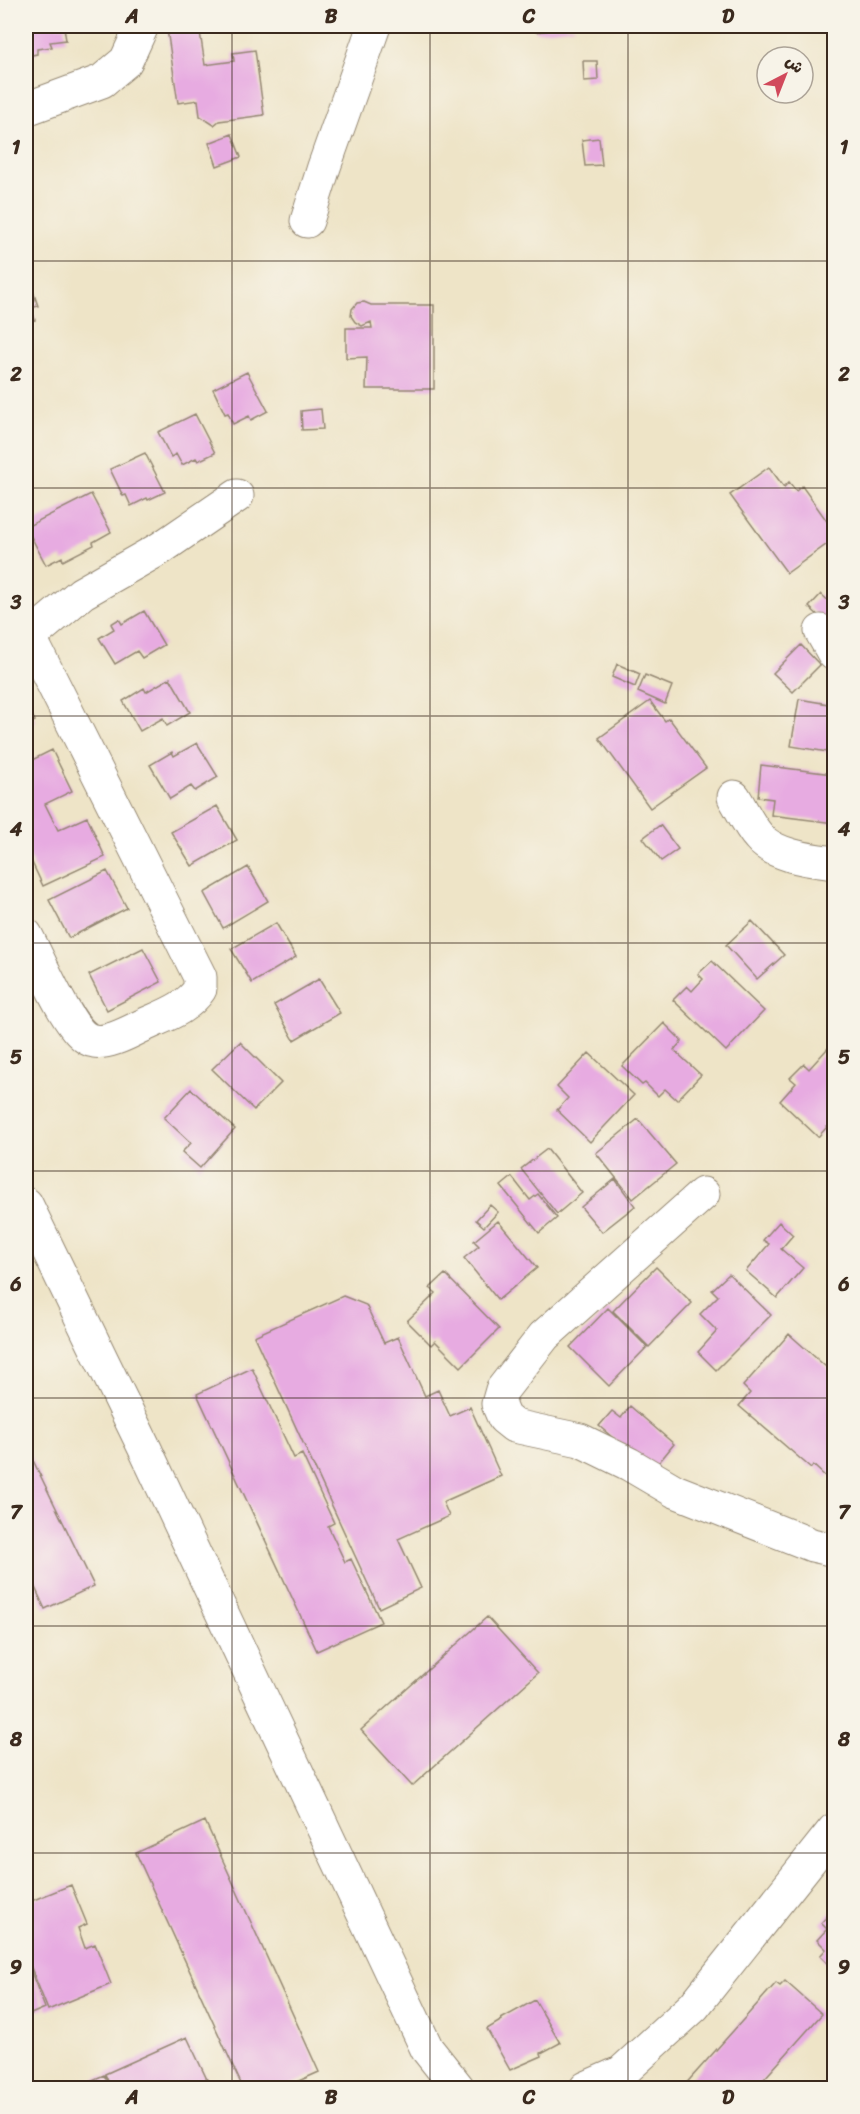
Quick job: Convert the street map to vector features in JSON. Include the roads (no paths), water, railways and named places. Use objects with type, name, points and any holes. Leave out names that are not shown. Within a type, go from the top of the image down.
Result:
[{"type":"street","points":[[26,109],[102,81],[126,61],[142,26]]},
{"type":"street","points":[[307,221],[374,26]]},
{"type":"street","points":[[26,935],[67,1015],[84,1038],[93,1041],[101,1042],[125,1034],[187,1005],[200,989],[200,976],[28,639],[82,593],[162,548],[237,496]]},
{"type":"street","points":[[734,797],[760,839],[779,850],[804,859],[834,863]]},
{"type":"street","points":[[703,1194],[544,1336],[502,1390],[498,1404],[504,1418],[514,1426],[580,1440],[629,1464],[675,1491],[812,1545],[834,1550]]},
{"type":"street","points":[[26,1204],[146,1449],[427,2049],[458,2088]]},
{"type":"street","points":[[586,2088],[622,2072],[694,2006],[834,1830]]},
{"type":"street","points":[[427,2049],[432,2088]]}]
